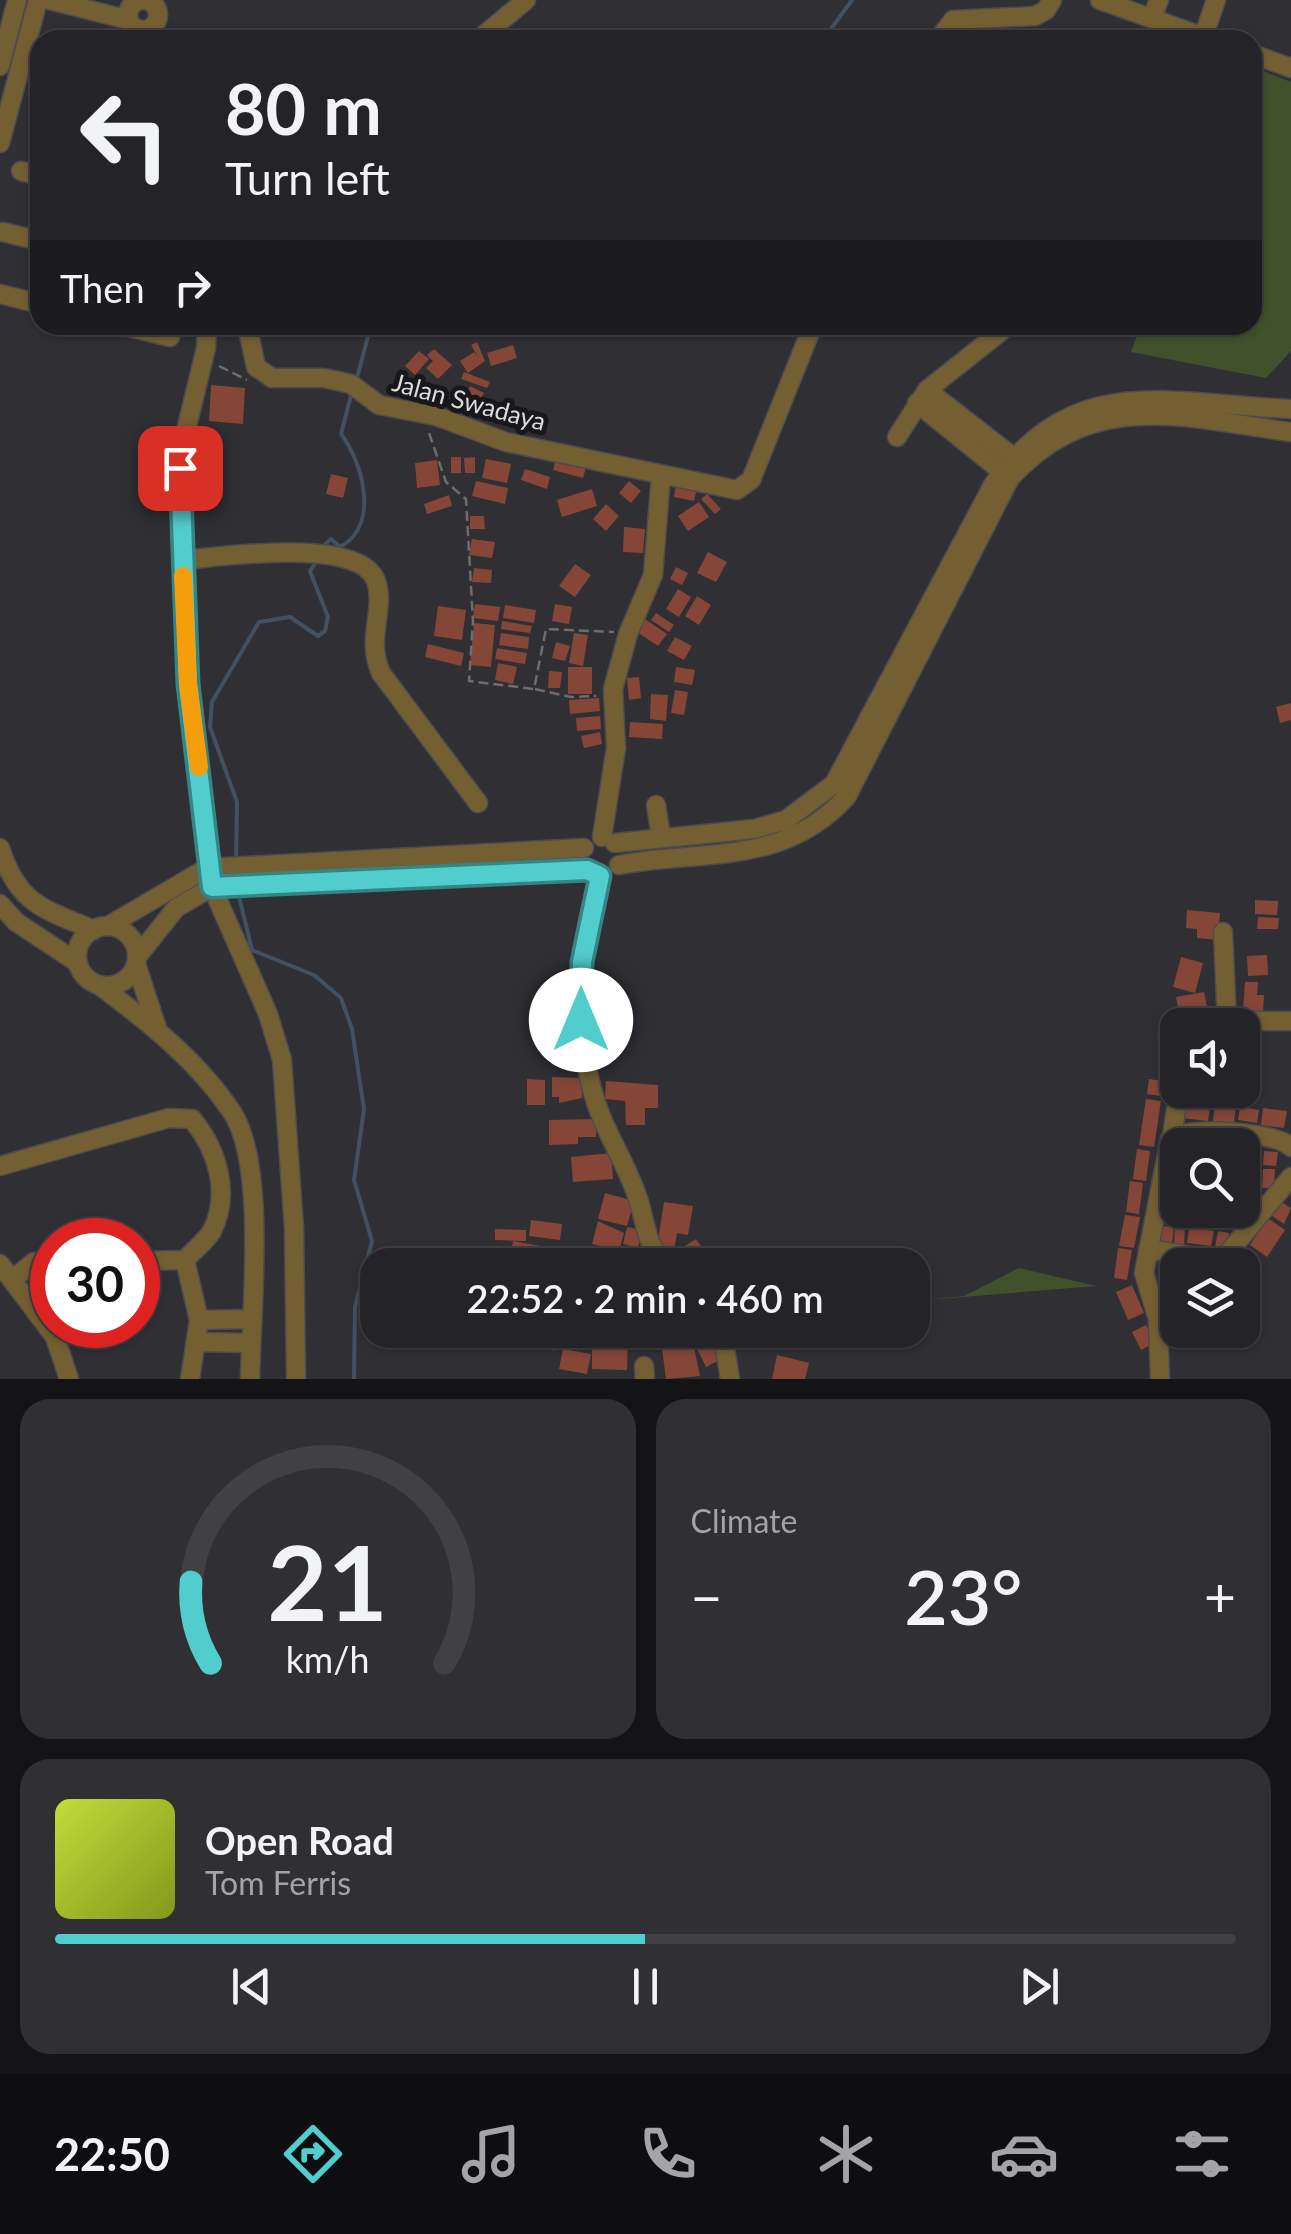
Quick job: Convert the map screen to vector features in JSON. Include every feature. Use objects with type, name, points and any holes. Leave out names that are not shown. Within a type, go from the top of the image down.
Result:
[{"type":"street","points":[[0,66],[18,0]]},
{"type":"street","points":[[30,30],[38,0]]},
{"type":"street","points":[[50,0],[137,14]]},
{"type":"street","points":[[490,30],[526,0]]},
{"type":"street","points":[[946,30],[953,20],[1042,14],[1052,0]]},
{"type":"street","points":[[1100,0],[1200,30]]},
{"type":"street","points":[[1211,30],[1216,0]]},
{"type":"street","points":[[0,143],[30,30]]},
{"type":"street","points":[[1262,58],[1291,68]]},
{"type":"street","points":[[20,171],[30,174]]},
{"type":"street","points":[[3,232],[30,239]]},
{"type":"street","points":[[0,294],[30,302]]},
{"type":"street","points":[[162,335],[170,337]]},
{"type":"street","points":[[207,335],[180,452],[188,684],[212,887],[268,1014],[282,1060],[294,1228],[296,1379]]},
{"type":"street","points":[[249,335],[256,367],[272,378]]},
{"type":"street","name":"Jalan Swadaya","points":[[272,378],[324,378],[351,384],[379,405],[424,413],[506,442],[737,490],[746,486],[809,335]]},
{"type":"street","points":[[897,437],[922,397],[991,335]]},
{"type":"street","points":[[922,397],[1012,468]]},
{"type":"street","points":[[78,963],[82,940],[208,868],[584,848],[609,840],[754,829],[786,820],[812,805],[834,784],[1012,468],[1042,430],[1076,412],[1117,401],[1291,408]]},
{"type":"street","points":[[1012,468],[1080,424],[1120,414],[1156,414],[1291,432]]},
{"type":"street","points":[[619,865],[609,840],[616,748],[612,696],[628,634],[653,575],[661,474]]},
{"type":"street","points":[[182,560],[308,551],[354,563],[375,578],[372,654],[381,672],[478,803]]},
{"type":"street","points":[[99,984],[122,982],[176,908],[212,887],[594,873],[619,865],[760,851],[826,820],[847,796],[947,582]]},
{"type":"street","points":[[656,804],[661,837]]},
{"type":"street","points":[[0,848],[10,881],[32,904],[129,936],[158,1028]]},
{"type":"street","points":[[584,848],[594,873],[581,976],[581,1020],[590,1084],[637,1195],[652,1248]]},
{"type":"street","points":[[0,904],[16,922],[78,963],[86,977],[158,1028],[234,1114],[253,1186],[250,1379]]},
{"type":"street","points":[[1223,932],[1227,1008]]},
{"type":"street","points":[[1260,1022],[1291,1021]]},
{"type":"street","points":[[0,1166],[169,1118],[192,1119],[207,1137],[222,1181],[211,1232],[185,1260],[160,1261]]},
{"type":"street","points":[[1260,1135],[1291,1147]]},
{"type":"street","points":[[1232,1248],[1291,1176]]},
{"type":"street","points":[[1260,1202],[1266,1203]]},
{"type":"street","points":[[1160,1215],[1148,1249],[1145,1281],[1156,1312],[1160,1379]]},
{"type":"street","points":[[1148,1249],[1160,1251]]},
{"type":"street","points":[[185,1260],[199,1320],[190,1379]]},
{"type":"street","points":[[0,1264],[55,1337],[68,1379]]},
{"type":"street","points":[[13,1279],[30,1265]]},
{"type":"street","points":[[1156,1312],[1160,1309]]},
{"type":"street","points":[[199,1320],[251,1319]]},
{"type":"street","points":[[198,1342],[250,1342]]},
{"type":"street","points":[[725,1348],[730,1379]]},
{"type":"path","points":[[206,348],[219,366],[238,376],[261,382],[272,378]]},
{"type":"path","points":[[424,413],[446,482],[466,498],[473,621],[468,677],[471,683],[570,697],[612,696]]},
{"type":"path","points":[[534,689],[546,630],[574,627],[628,634]]},
{"type":"green space","points":[[1262,71],[1291,82],[1291,351],[1266,378],[1131,352],[1137,335],[1262,335]]},
{"type":"green space","points":[[1019,1268],[1096,1286],[930,1300],[964,1296]]},
{"type":"building","points":[[477,342],[485,361],[468,373],[460,361],[474,352],[478,357],[471,345]]},
{"type":"building","points":[[513,345],[517,358],[491,366],[487,353]]},
{"type":"building","points":[[434,349],[452,365],[438,379],[426,368],[433,361],[427,355]]},
{"type":"building","points":[[419,351],[429,359],[415,375],[405,366]]},
{"type":"building","points":[[464,372],[490,382],[487,388],[461,379]]},
{"type":"building","points":[[211,385],[245,388],[243,424],[209,421]]},
{"type":"building","points":[[427,386],[438,390],[432,409],[410,402],[415,388],[425,391]]},
{"type":"building","points":[[470,386],[484,393],[472,416],[459,410]]},
{"type":"building","points":[[451,457],[461,457],[461,473],[451,473]]},
{"type":"building","points":[[475,457],[475,473],[465,473],[464,458]]},
{"type":"building","points":[[556,458],[586,467],[583,478],[553,470]]},
{"type":"building","points":[[486,459],[511,464],[507,483],[482,478]]},
{"type":"building","points":[[437,460],[440,485],[417,488],[415,463]]},
{"type":"building","points":[[525,469],[550,477],[547,489],[521,480]]},
{"type":"building","points":[[331,474],[348,478],[343,498],[326,494]]},
{"type":"building","points":[[476,481],[508,488],[505,504],[472,496]]},
{"type":"building","points":[[629,481],[641,491],[631,503],[619,493]]},
{"type":"building","points":[[676,484],[697,488],[694,501],[674,497]]},
{"type":"building","points":[[592,489],[597,506],[562,517],[557,500]]},
{"type":"building","points":[[707,494],[721,509],[715,514],[701,499]]},
{"type":"building","points":[[449,495],[452,506],[427,514],[424,504]]},
{"type":"building","points":[[699,502],[709,517],[688,531],[678,516]]},
{"type":"building","points":[[606,504],[619,516],[606,531],[593,519]]},
{"type":"building","points":[[470,516],[484,516],[485,529],[470,529]]},
{"type":"building","points":[[624,527],[645,529],[643,553],[623,552]]},
{"type":"building","points":[[472,539],[495,542],[492,558],[469,555]]},
{"type":"building","points":[[708,552],[727,562],[716,582],[697,573]]},
{"type":"building","points":[[575,564],[591,575],[575,597],[559,586]]},
{"type":"building","points":[[676,567],[688,573],[682,585],[670,579]]},
{"type":"building","points":[[474,568],[492,570],[491,583],[472,582]]},
{"type":"building","points":[[678,589],[691,597],[679,617],[666,609]]},
{"type":"building","points":[[697,596],[711,605],[699,625],[685,616]]},
{"type":"building","points":[[475,604],[500,607],[498,621],[473,618]]},
{"type":"building","points":[[555,604],[572,607],[569,624],[552,621]]},
{"type":"building","points":[[505,605],[536,610],[534,623],[503,618]]},
{"type":"building","points":[[438,606],[466,610],[462,640],[434,636]]},
{"type":"building","points":[[656,613],[674,625],[669,632],[651,620]]},
{"type":"building","points":[[645,619],[667,634],[658,646],[637,632]]},
{"type":"building","points":[[502,621],[532,626],[530,633],[501,629]]},
{"type":"building","points":[[474,623],[495,625],[491,667],[470,665]]},
{"type":"building","points":[[501,633],[529,637],[528,649],[499,645]]},
{"type":"building","points":[[574,633],[588,635],[583,666],[569,663]]},
{"type":"building","points":[[675,637],[692,646],[684,660],[667,651]]},
{"type":"building","points":[[556,642],[570,646],[565,661],[552,658]]},
{"type":"building","points":[[428,644],[464,653],[461,666],[425,657]]},
{"type":"building","points":[[497,648],[527,653],[525,664],[495,659]]},
{"type":"building","points":[[498,663],[517,667],[513,684],[495,680]]},
{"type":"building","points":[[568,667],[592,667],[592,694],[568,694]]},
{"type":"building","points":[[676,667],[695,670],[692,685],[674,682]]},
{"type":"building","points":[[549,671],[562,672],[560,688],[548,688]]},
{"type":"building","points":[[639,677],[641,698],[629,700],[627,678]]},
{"type":"building","points":[[675,690],[688,692],[684,715],[671,713]]},
{"type":"building","points":[[651,694],[668,695],[666,721],[650,719]]},
{"type":"building","points":[[599,698],[600,711],[570,714],[569,700]]},
{"type":"building","points":[[1291,703],[1291,720],[1280,723],[1276,707]]},
{"type":"building","points":[[600,716],[601,729],[577,731],[576,718]]},
{"type":"building","points":[[630,722],[663,724],[662,739],[629,737]]},
{"type":"building","points":[[600,732],[602,744],[584,748],[581,736]]},
{"type":"building","points":[[1255,900],[1278,901],[1277,915],[1255,914]]},
{"type":"building","points":[[1187,910],[1220,913],[1218,940],[1197,938],[1197,929],[1186,928]]},
{"type":"building","points":[[1258,917],[1279,918],[1278,929],[1257,929]]},
{"type":"building","points":[[1267,955],[1268,975],[1248,976],[1247,956]]},
{"type":"building","points":[[1181,957],[1203,963],[1195,993],[1173,987]]},
{"type":"building","points":[[1245,982],[1258,982],[1257,995],[1264,995],[1263,1014],[1260,1008],[1243,1008]]},
{"type":"building","points":[[1204,992],[1207,1008],[1178,1008],[1176,997]]},
{"type":"building","points":[[552,1077],[583,1078],[582,1098],[559,1103],[559,1097],[552,1097]]},
{"type":"building","points":[[527,1079],[545,1080],[545,1105],[527,1105]]},
{"type":"building","points":[[1149,1079],[1160,1081],[1160,1096],[1147,1094]]},
{"type":"building","points":[[606,1081],[658,1085],[658,1108],[645,1108],[645,1125],[626,1125],[625,1101],[605,1099]]},
{"type":"building","points":[[1146,1099],[1160,1101],[1154,1147],[1139,1145]]},
{"type":"building","points":[[1183,1108],[1210,1108],[1208,1121],[1182,1118]]},
{"type":"building","points":[[1214,1108],[1236,1108],[1234,1123],[1213,1121]]},
{"type":"building","points":[[1240,1108],[1259,1110],[1257,1123],[1238,1120]]},
{"type":"building","points":[[1263,1108],[1287,1111],[1284,1128],[1261,1125]]},
{"type":"building","points":[[596,1119],[596,1137],[578,1137],[578,1144],[549,1145],[549,1120]]},
{"type":"building","points":[[1137,1149],[1150,1151],[1146,1181],[1133,1179]]},
{"type":"building","points":[[1264,1151],[1278,1152],[1276,1166],[1263,1165]]},
{"type":"building","points":[[611,1153],[613,1179],[573,1182],[571,1157]]},
{"type":"building","points":[[1263,1169],[1275,1169],[1274,1188],[1262,1188]]},
{"type":"building","points":[[1130,1181],[1143,1183],[1139,1214],[1126,1212]]},
{"type":"building","points":[[605,1193],[634,1201],[627,1226],[598,1219]]},
{"type":"building","points":[[1278,1200],[1291,1208],[1284,1224],[1269,1214]]},
{"type":"building","points":[[664,1202],[693,1206],[688,1235],[677,1233],[674,1248],[657,1248]]},
{"type":"building","points":[[1125,1215],[1140,1217],[1134,1248],[1119,1246]]},
{"type":"building","points":[[1268,1218],[1285,1230],[1267,1257],[1260,1248],[1250,1245]]},
{"type":"building","points":[[531,1220],[562,1224],[560,1240],[529,1236]]},
{"type":"building","points":[[598,1221],[624,1233],[620,1248],[592,1244]]},
{"type":"building","points":[[627,1227],[642,1230],[638,1248],[623,1244]]},
{"type":"building","points":[[1161,1228],[1174,1228],[1172,1244],[1159,1243]]},
{"type":"building","points":[[1175,1228],[1185,1228],[1184,1245],[1174,1244]]},
{"type":"building","points":[[1189,1228],[1214,1231],[1211,1246],[1187,1243]]},
{"type":"building","points":[[495,1229],[526,1230],[526,1241],[495,1240]]},
{"type":"building","points":[[1218,1231],[1229,1233],[1227,1248],[1215,1247]]},
{"type":"building","points":[[696,1239],[702,1248],[682,1248]]},
{"type":"building","points":[[513,1241],[541,1246],[541,1248],[512,1248]]},
{"type":"building","points":[[1118,1248],[1132,1250],[1127,1280],[1114,1278]]},
{"type":"building","points":[[1132,1285],[1144,1313],[1128,1320],[1116,1292]]},
{"type":"building","points":[[1146,1325],[1155,1343],[1141,1350],[1132,1332]]},
{"type":"building","points":[[592,1348],[628,1348],[627,1370],[592,1369]]},
{"type":"building","points":[[662,1348],[694,1348],[700,1376],[666,1379]]},
{"type":"building","points":[[696,1348],[714,1348],[720,1360],[706,1367]]},
{"type":"building","points":[[563,1349],[591,1354],[587,1374],[559,1369]]},
{"type":"building","points":[[777,1355],[809,1363],[805,1379],[772,1379]]},
{"type":"waterway","points":[[830,30],[852,0]]},
{"type":"waterway","points":[[357,378],[368,335]]},
{"type":"waterway","points":[[321,548],[331,539],[340,547],[353,537],[364,509],[361,476],[341,434],[352,392]]},
{"type":"waterway","points":[[236,862],[237,802],[210,727],[212,702],[259,622],[290,617],[318,636],[325,631],[328,617],[310,571],[316,562]]},
{"type":"waterway","points":[[238,892],[252,950],[314,975],[341,998],[352,1029],[364,1109],[354,1180],[372,1241],[355,1307],[354,1379]]},
{"type":"slow traffic","points":[[183,576],[188,684],[199,767]]},
{"type":"route","points":[[180,468],[188,684],[212,887],[587,870],[600,876],[582,962],[581,1020]]}]
